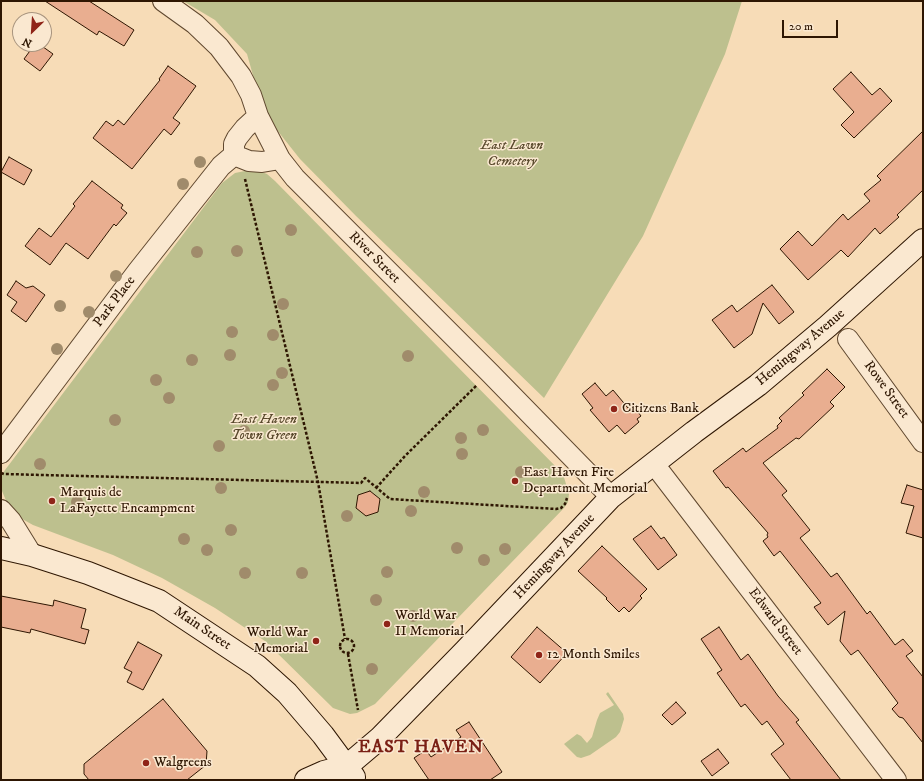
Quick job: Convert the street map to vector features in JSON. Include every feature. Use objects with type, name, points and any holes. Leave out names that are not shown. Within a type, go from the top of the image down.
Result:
[{"type":"main road","name":"Hemingway Avenue","points":[[306,780],[324,772],[348,775],[380,738],[611,498],[764,380],[828,326],[923,240]]},
{"type":"main road","name":"Main Street","points":[[1,548],[32,555],[88,573],[159,601],[256,666],[287,692],[323,735],[348,775]]},
{"type":"street","name":"River Street","points":[[163,1],[195,24],[219,47],[241,76],[251,95],[258,116],[280,159],[295,178],[490,373],[611,498]]},
{"type":"street","points":[[258,116],[237,138],[234,144],[234,155],[249,161],[262,162],[280,159]]},
{"type":"street","name":"Park Place","points":[[1,453],[174,225],[221,166],[234,155]]},
{"type":"street","name":"Rowe Street","points":[[848,339],[923,442]]},
{"type":"street","name":"Edward Street","points":[[654,464],[896,780]]},
{"type":"street","points":[[1,510],[11,521],[32,555]]},
{"type":"path","points":[[234,155],[244,173],[318,482],[345,639]]},
{"type":"path","points":[[376,488],[405,456],[490,373]]},
{"type":"path","points":[[1,472],[4,474],[361,483],[365,478],[390,499],[556,509],[561,508],[565,504],[567,498]]},
{"type":"path","points":[[345,639],[341,642],[340,646],[341,651],[348,654]]},
{"type":"path","points":[[345,639],[352,641],[354,645],[352,652],[348,654]]},
{"type":"path","points":[[348,654],[358,710]]},
{"type":"green space","name":"East Lawn Cemetery","points":[[183,1],[742,1],[725,54],[643,236],[544,398],[356,216],[300,159],[269,120],[256,86],[247,54],[215,20]]},
{"type":"green space","name":"East Haven Town Green","points":[[250,170],[267,174],[275,181],[563,474],[569,494],[568,502],[564,508],[375,704],[357,713],[350,714],[333,708],[265,641],[215,608],[162,578],[113,555],[33,525],[15,513],[7,503],[2,491],[1,476],[5,470],[222,183],[235,173]]},
{"type":"green space","points":[[608,692],[623,714],[624,719],[620,732],[616,737],[590,755],[581,758],[577,757],[564,744],[577,734],[587,743],[592,737],[600,713],[614,705],[606,694]]},
{"type":"building","points":[[45,1],[89,1],[134,30],[124,46],[99,31],[97,35]]},
{"type":"building","points":[[29,52],[50,52],[53,54],[40,71],[24,59]]},
{"type":"building","points":[[168,66],[196,86],[173,118],[180,123],[171,135],[164,129],[132,169],[93,138],[106,121],[113,126],[118,120],[124,125],[160,80],[159,79]]},
{"type":"building","points":[[851,72],[872,95],[880,88],[892,101],[854,138],[841,125],[854,112],[833,89]]},
{"type":"building","points":[[923,131],[923,190],[897,215],[899,217],[880,234],[875,228],[848,257],[841,250],[808,280],[780,249],[798,231],[812,246],[843,214],[848,220],[870,201],[864,194],[881,180],[877,176]]},
{"type":"building","points":[[9,157],[32,170],[24,185],[1,172]]},
{"type":"building","points":[[92,181],[123,205],[121,208],[127,213],[116,226],[114,224],[88,259],[66,243],[50,265],[25,246],[39,228],[51,237],[75,206],[73,204]]},
{"type":"building","points":[[16,281],[26,288],[33,286],[45,295],[26,322],[11,311],[17,302],[7,295]]},
{"type":"building","points":[[772,285],[794,312],[779,324],[763,303],[752,334],[734,348],[712,320],[732,305],[737,312]]},
{"type":"building","points":[[827,369],[845,387],[830,402],[834,406],[799,439],[796,438],[763,463],[787,491],[782,495],[810,530],[800,538],[831,577],[837,573],[867,614],[870,611],[895,645],[903,639],[913,651],[906,656],[923,677],[923,743],[903,718],[899,717],[892,709],[898,703],[858,650],[851,655],[840,641],[845,611],[828,625],[814,607],[821,603],[780,551],[774,556],[763,541],[768,537],[768,533],[728,487],[726,488],[713,471],[743,448],[746,452],[778,428],[777,426],[782,421],[779,418],[804,395],[802,393]]},
{"type":"building","name":"Citizens Bank","points":[[595,383],[606,396],[613,390],[628,408],[632,404],[641,416],[637,419],[639,422],[625,434],[617,425],[609,432],[590,410],[593,408],[582,394]]},
{"type":"building","points":[[907,485],[923,490],[923,538],[906,533],[914,506],[901,503]]},
{"type":"building","points":[[370,491],[380,499],[378,512],[366,516],[356,508],[358,495]]},
{"type":"building","points":[[651,526],[661,539],[664,537],[677,555],[658,570],[633,539]]},
{"type":"building","points":[[602,546],[647,589],[640,596],[642,598],[629,612],[624,607],[619,612],[606,599],[607,598],[578,571]]},
{"type":"building","points":[[1,596],[53,606],[54,600],[86,609],[81,628],[89,630],[85,644],[31,629],[30,633],[1,627]]},
{"type":"building","name":"12 Month Smiles","points":[[537,627],[567,653],[540,683],[511,657]]},
{"type":"building","points":[[719,627],[741,660],[748,654],[778,696],[799,720],[796,722],[841,780],[791,780],[771,754],[784,744],[767,721],[762,725],[745,704],[741,707],[717,673],[722,670],[701,639]]},
{"type":"building","points":[[138,642],[162,655],[143,690],[127,682],[132,672],[124,668]]},
{"type":"building","name":"Walgreens","points":[[163,699],[207,751],[206,765],[187,780],[89,780],[84,774],[84,764]]},
{"type":"building","points":[[676,702],[686,713],[672,725],[662,715]]},
{"type":"building","points":[[469,722],[502,772],[490,780],[429,780],[414,758],[426,750],[431,757],[461,737],[456,730]]},
{"type":"building","points":[[718,749],[729,763],[712,776],[701,761]]},
{"type":"place","name":"Citizens Bank","points":[[614,409]]},
{"type":"place","name":"East Haven Fire Department Memorial","points":[[515,481]]},
{"type":"place","name":"Marquis de LaFayette Encampment","points":[[52,501]]},
{"type":"place","name":"World War II Memorial","points":[[387,624]]},
{"type":"place","name":"World War Memorial","points":[[316,641]]},
{"type":"place","name":"12 Month Smiles","points":[[539,655]]},
{"type":"place","name":"Walgreens","points":[[146,763]]},
{"type":"district","name":"EAST HAVEN","points":[[421,748]]}]
